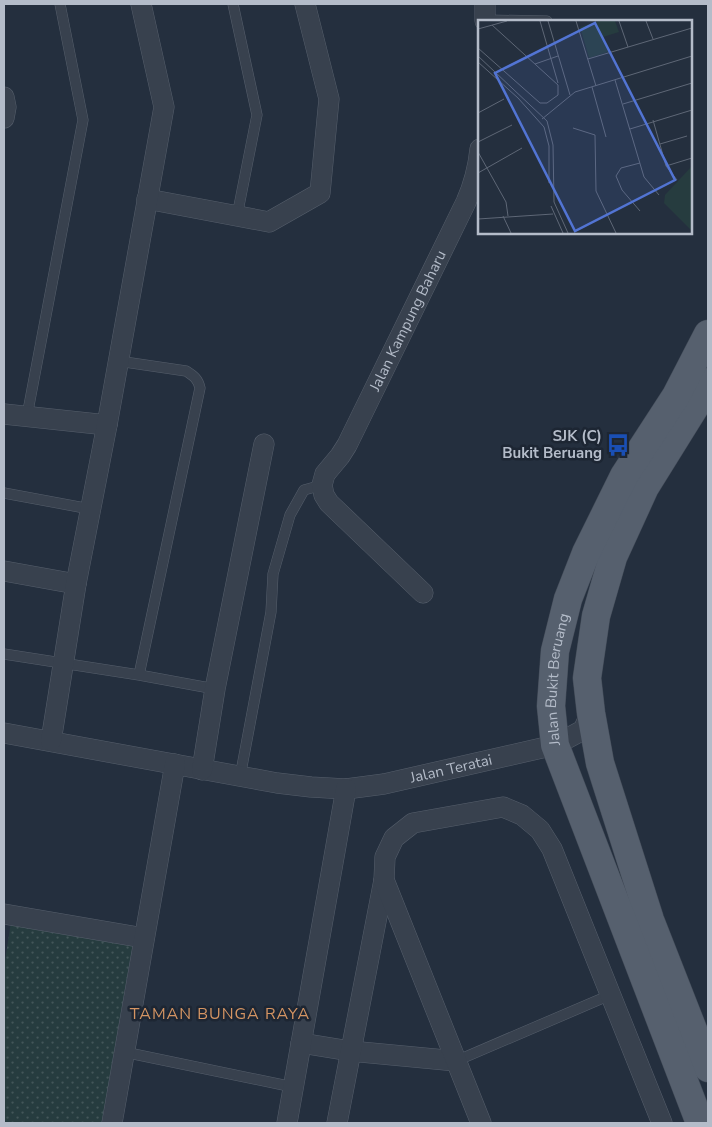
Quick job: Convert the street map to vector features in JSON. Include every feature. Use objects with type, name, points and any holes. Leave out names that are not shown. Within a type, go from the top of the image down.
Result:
[{"type":"main road","name":"Jalan Bukit Beruang","points":[[700,1123],[556,745],[552,706],[555,651],[568,599],[586,553],[624,476],[676,396],[708,334]]},
{"type":"main road","name":"Jalan Bukit Beruang","points":[[708,382],[696,405],[645,487],[614,556],[596,616],[587,678],[600,762],[650,920],[708,1068]]},
{"type":"street","points":[[51,741],[76,584],[107,425],[164,107],[141,4]]},
{"type":"street","points":[[147,199],[269,222],[320,194],[329,99],[305,4]]},
{"type":"street","name":"Jalan Kampung Baharu","points":[[322,485],[325,474],[347,444],[466,202],[478,169]]},
{"type":"street","points":[[4,414],[107,425]]},
{"type":"street","points":[[202,770],[215,690],[264,444]]},
{"type":"street","points":[[322,485],[329,503],[423,593]]},
{"type":"street","points":[[4,571],[76,584]]},
{"type":"street","points":[[556,745],[583,730],[591,713]]},
{"type":"street","name":"Jalan Teratai","points":[[4,733],[277,783],[311,787],[346,788],[384,784],[556,745]]},
{"type":"street","points":[[556,745],[582,747],[600,762]]},
{"type":"street","points":[[112,1123],[175,764]]},
{"type":"street","points":[[287,1123],[346,788]]},
{"type":"street","points":[[337,1123],[384,880],[385,856],[394,838],[413,823],[503,807],[522,815],[540,830],[552,849],[662,1123]]},
{"type":"street","points":[[384,880],[482,1123]]},
{"type":"street","points":[[4,914],[144,938]]},
{"type":"street","points":[[301,1043],[350,1051],[456,1061]]},
{"type":"lane","points":[[27,416],[82,120],[60,4]]},
{"type":"lane","points":[[232,4],[257,115],[237,216]]},
{"type":"lane","points":[[485,15],[537,20]]},
{"type":"lane","points":[[118,361],[186,371],[194,376],[200,388],[139,675]]},
{"type":"lane","points":[[240,777],[272,612],[273,574],[290,515],[304,490],[322,485]]},
{"type":"lane","points":[[4,493],[90,508]]},
{"type":"lane","points":[[4,654],[139,675],[215,690]]},
{"type":"lane","points":[[456,1061],[610,995]]},
{"type":"lane","points":[[124,1052],[293,1087]]},
{"type":"green space","points":[[11,922],[133,944],[102,1123],[4,1123],[4,967]]},
{"type":"place","name":"SJK (C) Bukit Beruang","points":[[618,445]]},
{"type":"district","name":"TAMAN BUNGA RAYA","points":[[220,1014]]}]
